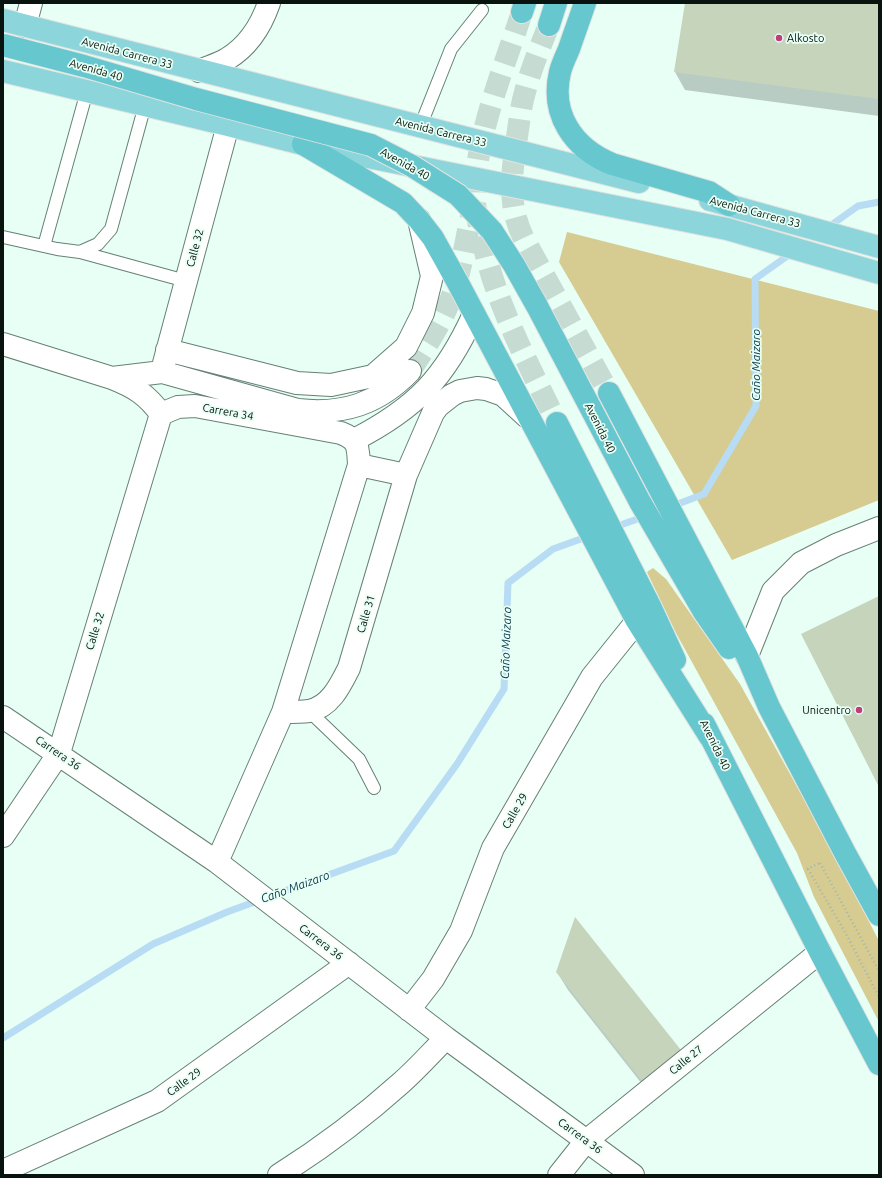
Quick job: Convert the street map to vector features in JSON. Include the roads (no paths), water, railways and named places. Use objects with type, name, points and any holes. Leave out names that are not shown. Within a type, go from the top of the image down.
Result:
[{"type":"highway","points":[[549,25],[556,3]]},
{"type":"highway","points":[[585,3],[560,71],[558,84],[560,110],[564,122],[571,134],[584,148],[600,159],[612,164],[709,192],[729,205]]},
{"type":"highway","name":"Avenida 40","points":[[3,45],[84,66],[196,99],[371,145],[412,166],[458,195],[492,231],[514,265],[654,528],[704,612],[769,707]]},
{"type":"highway","points":[[303,144],[403,203],[433,238],[531,420],[583,497],[612,552],[637,621],[710,737]]},
{"type":"highway","points":[[609,394],[747,656],[769,707],[879,915]]},
{"type":"highway","points":[[557,422],[583,497]]},
{"type":"highway","name":"Avenida 40","points":[[612,552],[651,608],[710,737],[879,1064]]},
{"type":"main road","name":"Avenida Carrera 33","points":[[3,20],[729,205],[879,247]]},
{"type":"main road","points":[[3,71],[228,124],[303,144],[727,229],[879,273]]},
{"type":"street","points":[[25,26],[31,3]]},
{"type":"street","points":[[199,71],[227,59],[249,41],[261,24],[269,3]]},
{"type":"street","name":"Calle 32","points":[[162,372],[228,124]]},
{"type":"street","points":[[167,350],[297,383],[331,385],[373,376],[406,347],[423,314],[432,276],[419,220]]},
{"type":"street","points":[[217,862],[283,712],[359,465],[358,446],[354,440],[381,426],[399,414],[427,389],[446,366],[458,348],[474,314]]},
{"type":"street","points":[[3,344],[127,384],[140,391],[152,402],[161,414]]},
{"type":"street","points":[[112,378],[162,372],[298,410],[316,412],[351,408],[367,402],[383,394],[398,383],[410,371]]},
{"type":"street","name":"Calle 31","points":[[283,712],[309,711],[323,705],[337,690],[349,668],[406,475],[433,413],[444,400],[460,391],[477,388],[494,391],[510,400],[531,420]]},
{"type":"street","name":"Carrera 34","points":[[161,414],[178,407],[195,406],[341,433],[354,440]]},
{"type":"street","name":"Calle 32","points":[[3,836],[59,753],[161,414]]},
{"type":"street","points":[[359,465],[406,475]]},
{"type":"street","points":[[747,656],[773,591],[795,569],[801,564],[836,545],[879,528]]},
{"type":"street","name":"Calle 29","points":[[410,1010],[433,979],[461,931],[493,848],[592,677],[637,621]]},
{"type":"street","name":"Carrera 36","points":[[3,717],[59,753],[217,862],[446,1038],[633,1175]]},
{"type":"street","name":"Calle 27","points":[[559,1175],[586,1141],[820,952]]},
{"type":"street","name":"Calle 29","points":[[3,1172],[158,1101],[349,963]]},
{"type":"street","points":[[279,1175],[338,1135],[372,1108],[402,1082],[446,1038]]},
{"type":"lane","points":[[420,127],[451,49],[482,10]]},
{"type":"lane","points":[[44,246],[87,91]]},
{"type":"lane","points":[[80,252],[98,244],[111,229],[145,105]]},
{"type":"lane","points":[[3,237],[80,252],[186,281]]},
{"type":"lane","points":[[309,711],[359,759],[374,788]]},
{"type":"waterway","name":"Caño Maizaro","points":[[827,228],[858,206],[879,202]]},
{"type":"waterway","name":"Caño Maizaro","points":[[670,507],[704,494],[756,406],[755,279],[793,252]]},
{"type":"waterway","name":"Caño Maizaro","points":[[612,528],[646,516]]},
{"type":"waterway","name":"Caño Maizaro","points":[[3,1038],[153,944],[227,912],[394,851],[457,764],[504,689],[508,583],[553,549],[589,536]]},
{"type":"tunnel","points":[[522,12],[491,104],[479,152],[475,204],[477,218],[495,286],[524,355],[557,423]]},
{"type":"tunnel","points":[[549,25],[527,83],[522,105],[513,168],[513,204],[515,215],[524,239],[609,393]]},
{"type":"tunnel","points":[[410,371],[436,330],[451,298],[461,266],[475,200]]},
{"type":"place","name":"Alkosto","points":[[779,38]]},
{"type":"place","name":"Unicentro","points":[[859,710]]}]
